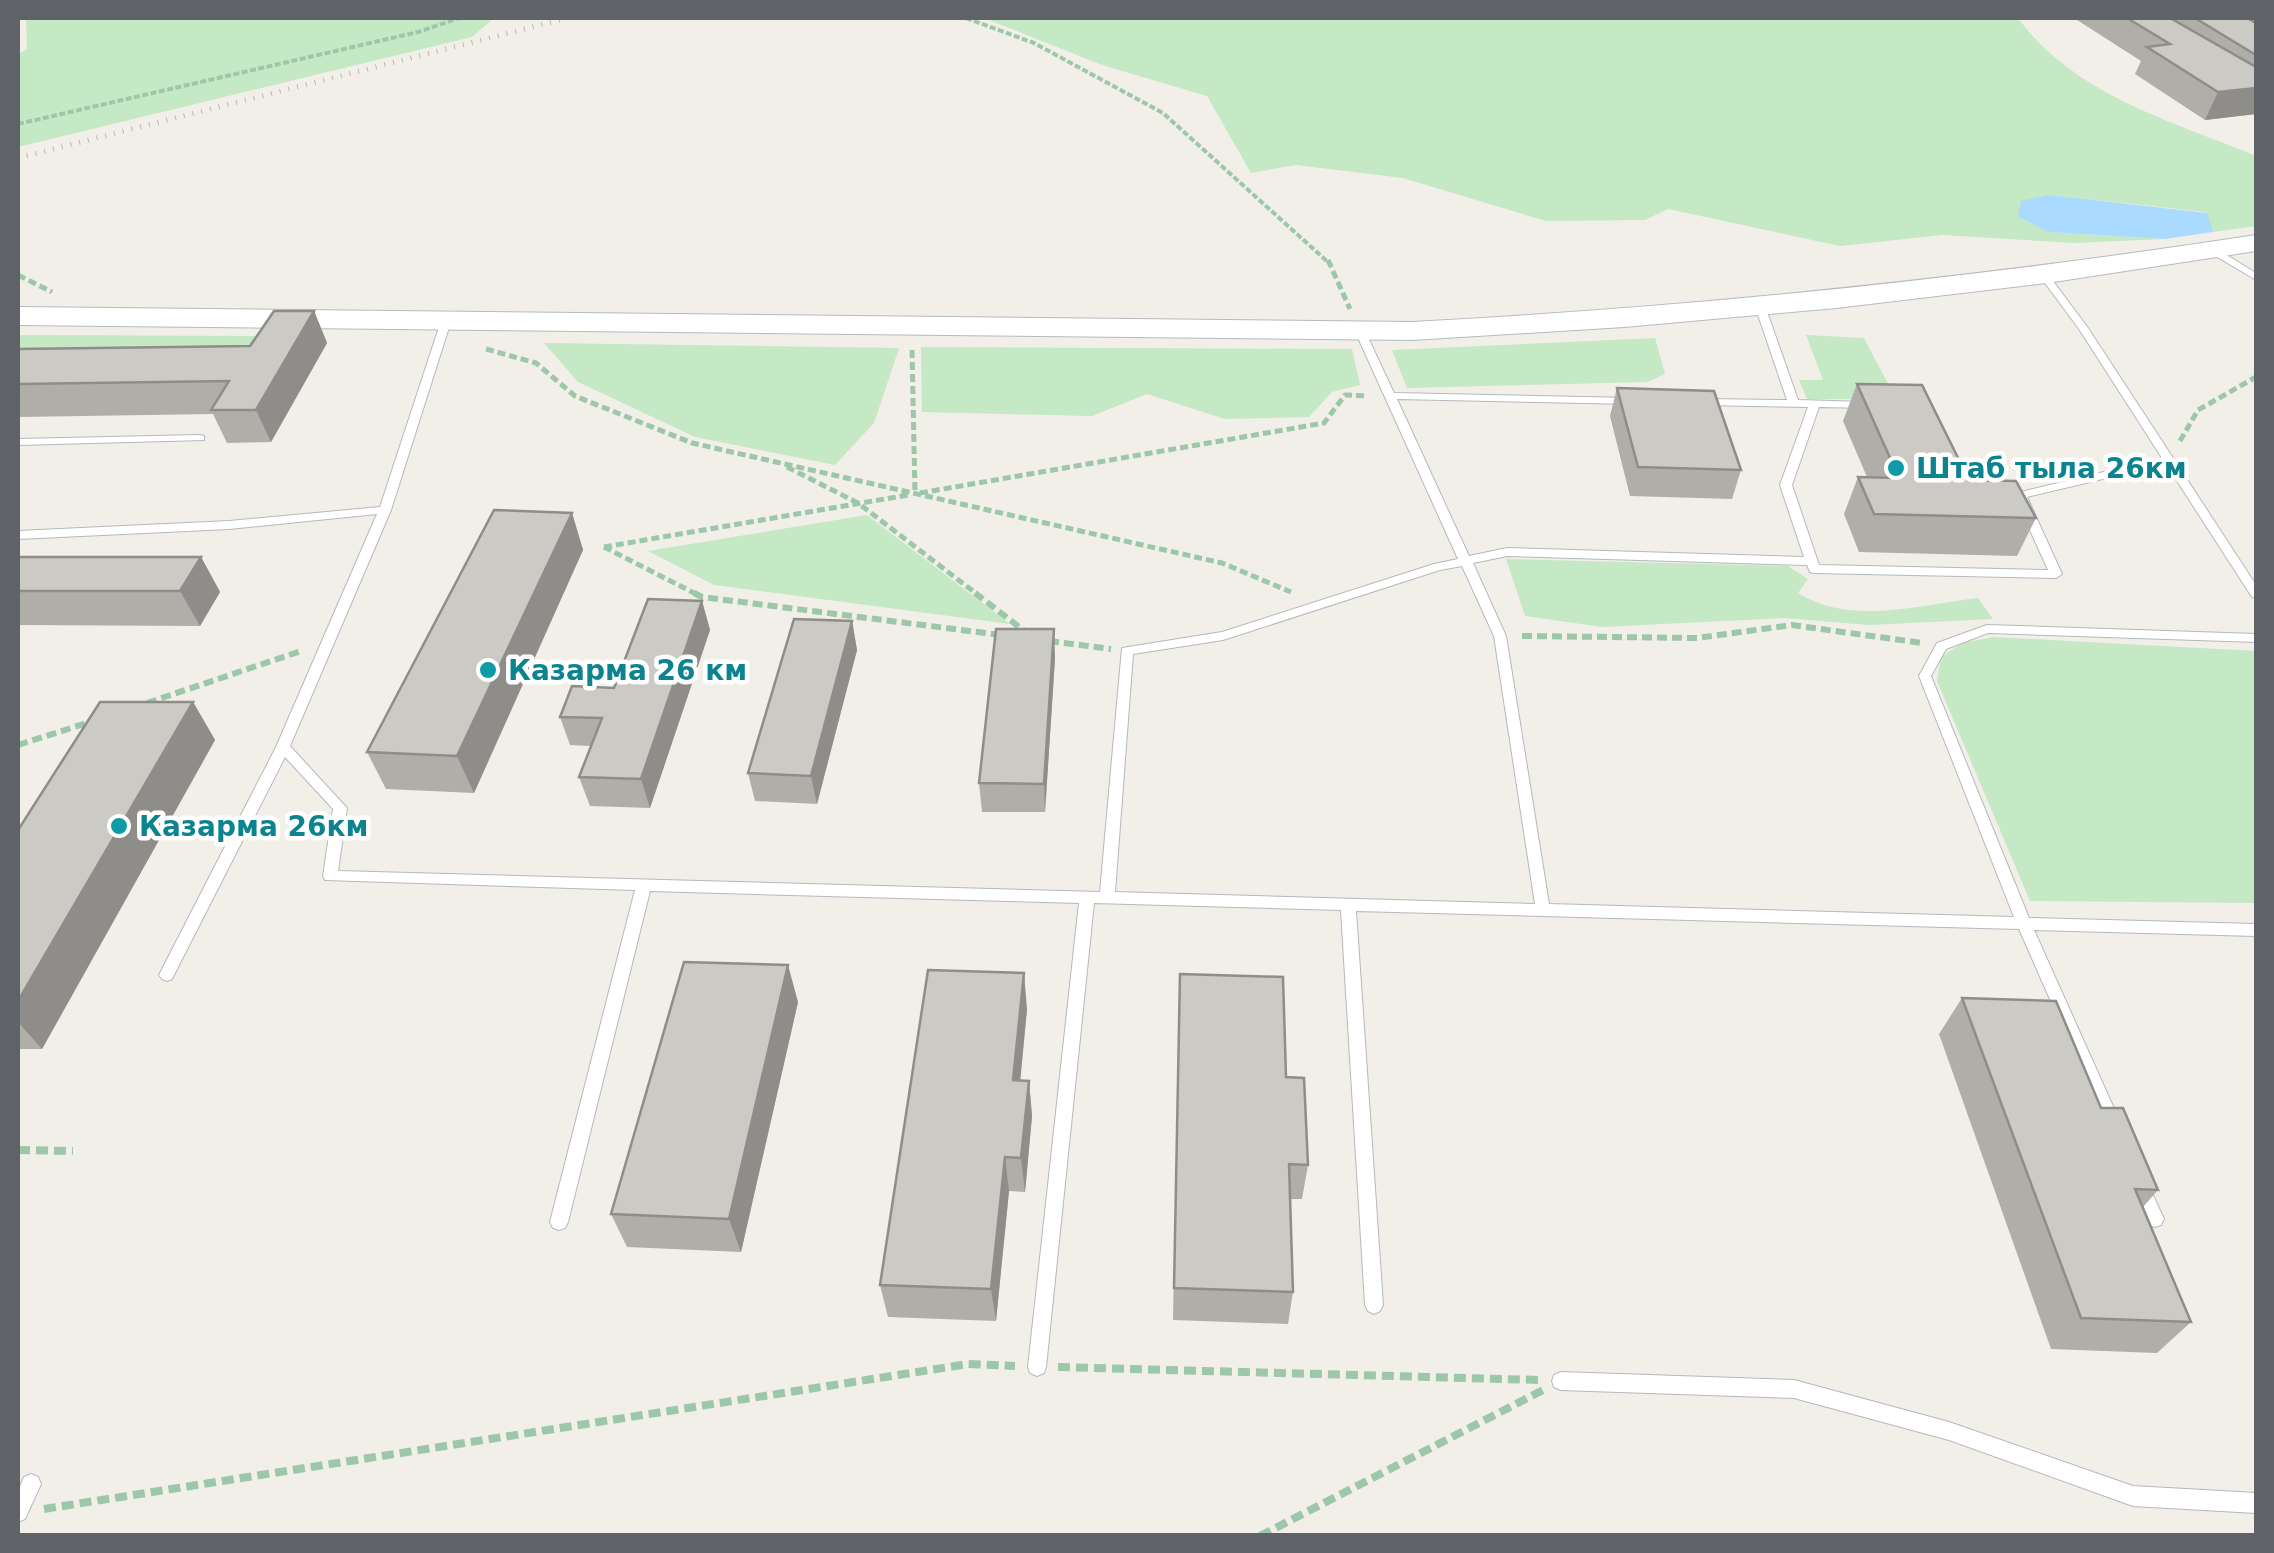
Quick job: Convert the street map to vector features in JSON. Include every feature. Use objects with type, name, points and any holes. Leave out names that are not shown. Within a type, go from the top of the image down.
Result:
[{"type":"street","points":[[18,316],[444,328],[1360,331],[1553,324],[1760,306],[2044,275],[2256,243]]},
{"type":"lane","points":[[2212,250],[2256,277]]},
{"type":"lane","points":[[2044,275],[2256,594]]},
{"type":"lane","points":[[1760,306],[1794,404]]},
{"type":"lane","points":[[167,975],[331,641],[384,510],[444,328]]},
{"type":"lane","points":[[1360,331],[1500,636],[1543,910]]},
{"type":"lane","points":[[1392,396],[1641,401]]},
{"type":"lane","points":[[1680,402],[1886,406]]},
{"type":"lane","points":[[1816,404],[1786,486],[1814,568],[2056,574],[2020,495]]},
{"type":"lane","points":[[18,442],[200,438]]},
{"type":"lane","points":[[2002,494],[2020,495],[2169,460]]},
{"type":"lane","points":[[18,535],[228,525],[384,510]]},
{"type":"lane","points":[[1106,898],[1127,651],[1223,636],[1464,561],[1506,552],[1812,561]]},
{"type":"lane","points":[[2117,1132],[2024,924],[1925,676],[1941,646],[1988,629],[2256,638]]},
{"type":"lane","points":[[282,747],[340,808],[330,876],[2256,930]]},
{"type":"lane","points":[[559,1222],[644,885]]},
{"type":"lane","points":[[1038,1366],[1086,898]]},
{"type":"lane","points":[[1348,905],[1374,1305]]},
{"type":"lane","points":[[2132,1167],[2155,1219]]},
{"type":"lane","points":[[1562,1381],[1794,1388],[1949,1432],[2133,1496],[2256,1503]]},
{"type":"lane","points":[[27,1511],[31,1484]]},
{"type":"path","points":[[18,124],[418,32],[458,18]]},
{"type":"path","points":[[966,18],[1034,43],[1163,114],[1326,256],[1360,331]]},
{"type":"path","points":[[444,328],[536,363],[575,396],[692,442],[1222,563],[1320,604]]},
{"type":"path","points":[[912,328],[916,494]]},
{"type":"path","points":[[2169,460],[2198,410],[2256,377]]},
{"type":"path","points":[[1127,651],[702,597],[604,548],[1324,423],[1345,395],[1392,396]]},
{"type":"path","points":[[778,462],[858,503],[1035,639]]},
{"type":"path","points":[[1500,636],[1696,638],[1792,625],[1941,646]]},
{"type":"path","points":[[134,708],[331,641]]},
{"type":"path","points":[[18,745],[101,718]]},
{"type":"path","points":[[18,1150],[73,1151]]},
{"type":"path","points":[[27,1511],[968,1364],[1562,1381]]},
{"type":"path","points":[[1260,1536],[1562,1381]]},
{"type":"green space","points":[[26,18],[494,18],[472,37],[18,147],[18,54],[27,49]]},
{"type":"green space","points":[[984,18],[2018,18],[2041,45],[2096,86],[2158,117],[2256,156],[2256,226],[2213,232],[2206,212],[2049,195],[2048,232],[2165,239],[2074,243],[1943,235],[1840,246],[1668,209],[1645,220],[1546,221],[1403,178],[1296,165],[1251,173],[1207,96],[1102,65]]},
{"type":"green space","points":[[18,335],[255,336],[237,373],[18,374]]},
{"type":"green space","points":[[1806,335],[1864,338],[1896,399],[1807,399],[1799,380],[1823,380]]},
{"type":"green space","points":[[1655,338],[1665,374],[1647,382],[1407,388],[1392,350]]},
{"type":"green space","points":[[544,343],[899,348],[874,423],[835,465],[695,437],[578,382]]},
{"type":"green space","points":[[921,347],[1352,349],[1360,385],[1332,392],[1309,417],[1225,419],[1147,394],[1092,416],[922,412]]},
{"type":"green space","points":[[867,515],[1010,624],[714,585],[648,551]]},
{"type":"green space","points":[[1506,559],[1788,566],[1808,579],[1798,593],[1840,609],[1886,610],[1978,598],[1993,619],[1868,625],[1785,618],[1602,627],[1525,616]]},
{"type":"green space","points":[[1993,637],[2256,651],[2256,903],[2030,901],[1937,681],[1941,657],[1962,643]]},
{"type":"water","points":[[2049,195],[2207,213],[2213,232],[2165,239],[2048,232],[2018,216],[2021,201]]},
{"type":"building","points":[[2127,18],[2170,18],[2256,67],[2256,88],[2218,92],[2147,47],[2170,44]]},
{"type":"building","points":[[2195,18],[2247,18],[2256,23],[2256,55]]},
{"type":"building","points":[[274,311],[314,311],[256,410],[211,410],[229,381],[18,384],[18,349],[250,346]]},
{"type":"building","points":[[1857,384],[1922,385],[1969,480],[2016,481],[2036,518],[1874,514],[1858,477],[1899,478]]},
{"type":"building","points":[[1617,388],[1714,391],[1741,470],[1638,467]]},
{"type":"building","points":[[494,510],[572,513],[457,756],[367,752]]},
{"type":"building","points":[[18,557],[201,557],[180,591],[18,591]]},
{"type":"building","points":[[648,599],[702,601],[641,779],[579,777],[602,718],[560,717],[572,686],[614,688]]},
{"type":"building","points":[[794,619],[852,621],[811,776],[748,773]]},
{"type":"building","points":[[996,629],[1054,629],[1044,784],[979,783]]},
{"type":"building","points":[[100,702],[193,702],[18,1001],[18,830]]},
{"type":"building","points":[[684,962],[788,965],[729,1219],[611,1214]]},
{"type":"building","points":[[928,970],[1024,973],[1013,1080],[1029,1081],[1021,1158],[1005,1157],[991,1289],[880,1285]]},
{"type":"building","points":[[1180,974],[1283,977],[1286,1077],[1304,1078],[1308,1165],[1289,1164],[1293,1292],[1174,1288]]},
{"type":"building","points":[[1962,998],[2056,1001],[2101,1108],[2123,1108],[2158,1190],[2135,1189],[2191,1322],[2081,1318]]},
{"type":"railway","points":[[18,158],[568,18]]},
{"type":"place","name":"Штаб тыла 26км","points":[[1896,468]]},
{"type":"place","name":"Казарма 26 км","points":[[488,670]]},
{"type":"place","name":"Казарма 26км","points":[[119,826]]}]
